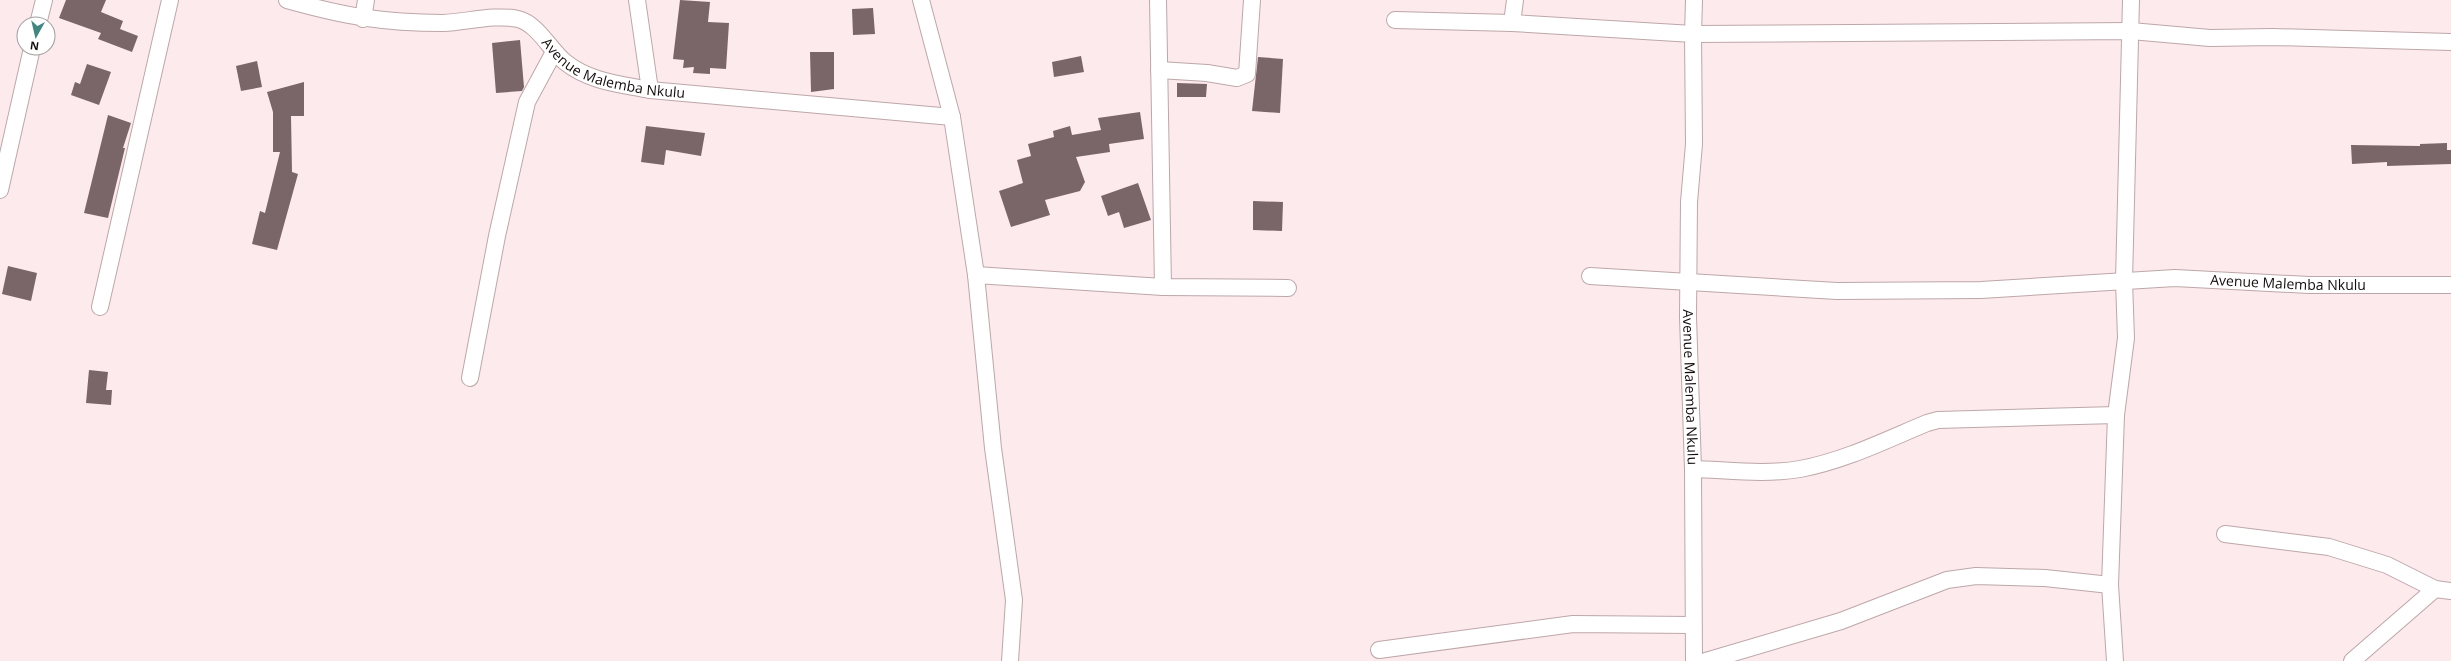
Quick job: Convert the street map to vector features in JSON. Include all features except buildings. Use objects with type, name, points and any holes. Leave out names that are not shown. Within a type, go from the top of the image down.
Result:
[{"type":"street","points":[[40,16],[44,0]]},
{"type":"street","points":[[100,307],[170,0]]},
{"type":"street","points":[[363,19],[366,0]]},
{"type":"street","points":[[637,0],[650,90]]},
{"type":"street","points":[[922,0],[952,117],[976,275],[993,448],[1014,600],[1010,661]]},
{"type":"street","points":[[1158,0],[1158,70],[1163,287]]},
{"type":"street","points":[[1158,70],[1207,73],[1237,78],[1244,77],[1247,69],[1252,0]]},
{"type":"street","points":[[1512,22],[1515,0]]},
{"type":"street","name":"Avenue Malemba Nkulu","points":[[1694,0],[1693,34],[1695,113],[1689,202],[1689,395],[1693,469],[1692,625],[1694,661]]},
{"type":"street","points":[[2115,661],[2110,585],[2116,415],[2126,338],[2124,281],[2132,0]]},
{"type":"street","name":"Avenue Malemba Nkulu","points":[[294,1],[363,19],[392,22],[443,23],[508,17],[520,19],[534,28],[554,52],[580,72],[601,81],[650,90],[952,117]]},
{"type":"street","points":[[1395,20],[1512,22],[1693,34],[1816,35],[2007,31],[2131,31],[2210,38],[2272,37],[2451,42]]},
{"type":"street","points":[[470,378],[497,236],[527,102],[554,52]]},
{"type":"street","points":[[0,190],[30,56]]},
{"type":"street","points":[[976,275],[1163,287],[1288,288]]},
{"type":"street","name":"Avenue Malemba Nkulu","points":[[1590,276],[1837,291],[1981,290],[2175,278],[2309,285],[2451,285]]},
{"type":"street","points":[[1693,469],[1783,471],[1801,468],[1855,453],[1927,423],[1938,420],[2116,415]]},
{"type":"street","points":[[2225,534],[2329,547],[2387,565],[2443,590],[2352,661]]},
{"type":"street","points":[[1706,661],[1841,621],[1947,580],[1976,576],[2024,577],[2110,585]]},
{"type":"street","points":[[1379,650],[1573,624],[1692,625]]}]
